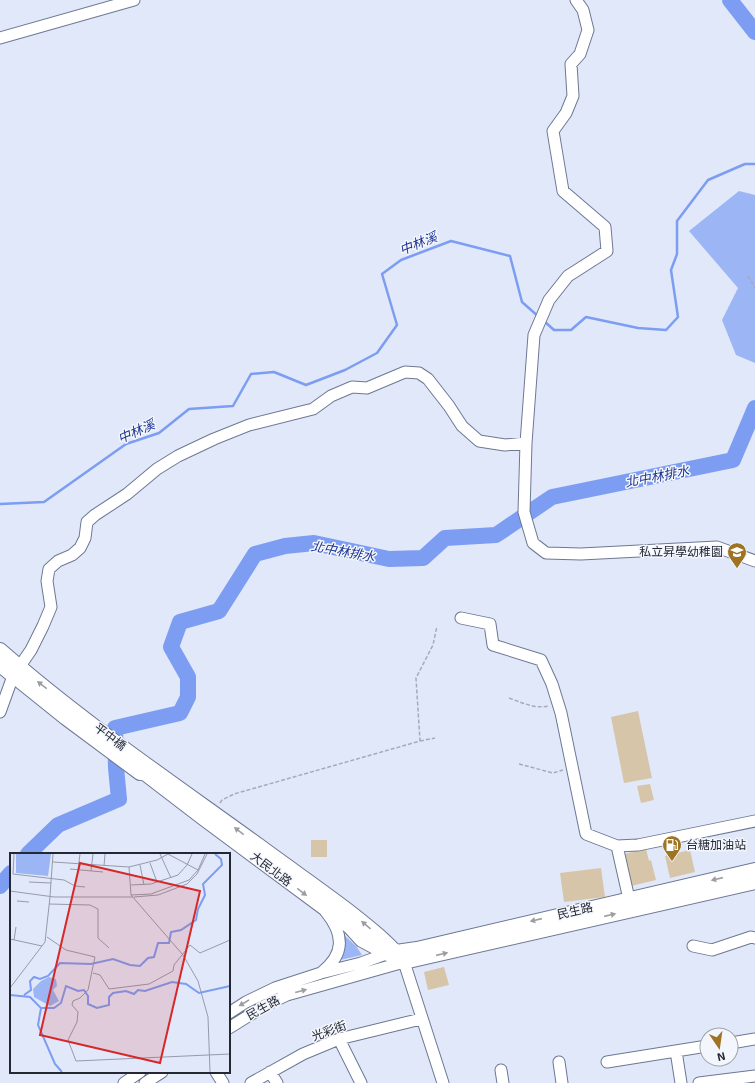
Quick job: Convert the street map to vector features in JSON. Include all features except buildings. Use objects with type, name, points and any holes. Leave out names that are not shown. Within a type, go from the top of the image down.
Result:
[{"type":"main road","points":[[0,650],[16,672]]},
{"type":"main road","points":[[0,665],[16,672]]},
{"type":"main road","name":"平中橋","points":[[16,672],[143,769]]},
{"type":"main road","name":"大民北路","points":[[143,769],[212,811],[327,894],[366,925],[394,958]]},
{"type":"main road","name":"大民北路","points":[[143,769],[143,772],[203,818],[350,927],[362,940],[394,958]]},
{"type":"main road","name":"民生路","points":[[394,958],[416,948],[755,870]]},
{"type":"main road","name":"民生路","points":[[394,958],[755,882]]},
{"type":"street","points":[[0,38],[134,0]]},
{"type":"street","points":[[576,0],[583,10],[588,30],[580,54],[571,64],[573,96],[566,113],[553,131],[563,191],[605,227],[607,251],[568,276],[549,300],[534,335],[526,443],[524,512],[533,543],[546,553],[581,554],[717,547],[755,561]]},
{"type":"street","points":[[0,712],[16,672],[31,650],[51,607],[47,582],[49,569],[58,561],[72,555],[80,548],[85,538],[87,522],[127,494],[157,469],[178,456],[249,425],[313,409],[331,396],[352,387],[367,388],[406,372],[419,373],[428,379],[462,426],[479,441],[505,445],[526,443]]},
{"type":"street","points":[[462,618],[490,624],[493,645],[541,660],[552,684],[558,704],[586,834],[617,846],[638,845],[755,821]]},
{"type":"street","points":[[617,846],[629,899]]},
{"type":"street","points":[[320,973],[330,965],[336,955],[340,938],[333,920],[323,908]]},
{"type":"street","points":[[693,946],[712,950],[751,937],[755,938]]},
{"type":"street","points":[[230,1012],[246,1002],[275,988],[320,973],[361,963],[394,958],[421,1019],[443,1083]]},
{"type":"street","name":"民生路","points":[[230,1027],[266,1005],[287,995],[394,958]]},
{"type":"street","name":"光彩街","points":[[251,1083],[303,1054],[339,1039],[421,1019]]},
{"type":"street","points":[[339,1039],[361,1083]]},
{"type":"street","points":[[739,1042],[755,1039]]},
{"type":"street","points":[[607,1062],[699,1047]]},
{"type":"street","points":[[676,1051],[681,1083]]},
{"type":"street","points":[[559,1062],[562,1083]]},
{"type":"street","points":[[501,1070],[503,1083]]},
{"type":"street","points":[[270,1072],[277,1083]]},
{"type":"street","points":[[124,1083],[139,1073]]},
{"type":"street","points":[[145,1083],[160,1073]]},
{"type":"street","points":[[217,1073],[223,1083]]},
{"type":"street","points":[[699,1083],[755,1076]]},
{"type":"path","points":[[748,276],[755,288]]},
{"type":"path","points":[[420,741],[416,678],[433,644],[437,626]]},
{"type":"path","points":[[509,698],[541,708],[558,704]]},
{"type":"path","points":[[212,811],[222,800],[234,794],[435,738]]},
{"type":"path","points":[[519,764],[553,772],[572,767]]},
{"type":"shaded area","points":[[739,191],[755,195],[755,363],[736,355],[722,320],[738,288],[689,231]]},
{"type":"shaded area","points":[[343,934],[356,946],[362,955],[340,960],[342,956]]},
{"type":"waterway","points":[[730,0],[755,32]]},
{"type":"waterway","name":"中林溪","points":[[544,321],[554,330],[571,330],[586,317],[638,328],[666,330],[678,317],[671,270],[677,254],[677,221],[708,180],[745,164],[755,164]]},
{"type":"waterway","name":"中林溪","points":[[0,504],[44,502],[126,444],[159,433],[189,409],[233,406],[251,374],[274,372],[306,385],[345,370],[377,353],[397,325],[382,274],[401,260],[451,241],[510,256],[522,302],[539,317]]},
{"type":"waterway","name":"北中林排水","points":[[29,853],[58,825],[119,799],[116,768],[115,728],[180,713],[188,697],[188,677],[171,647],[180,622],[219,611],[255,554],[285,546],[314,543],[389,559],[423,558],[445,538],[496,535],[552,497],[733,460],[755,408]]},
{"type":"waterway","name":"北中林排水","points":[[0,886],[10,874]]},
{"type":"place","name":"私立昇學幼稚園","points":[[737,569]]},
{"type":"place","name":"台糖加油站","points":[[672,862]]}]
